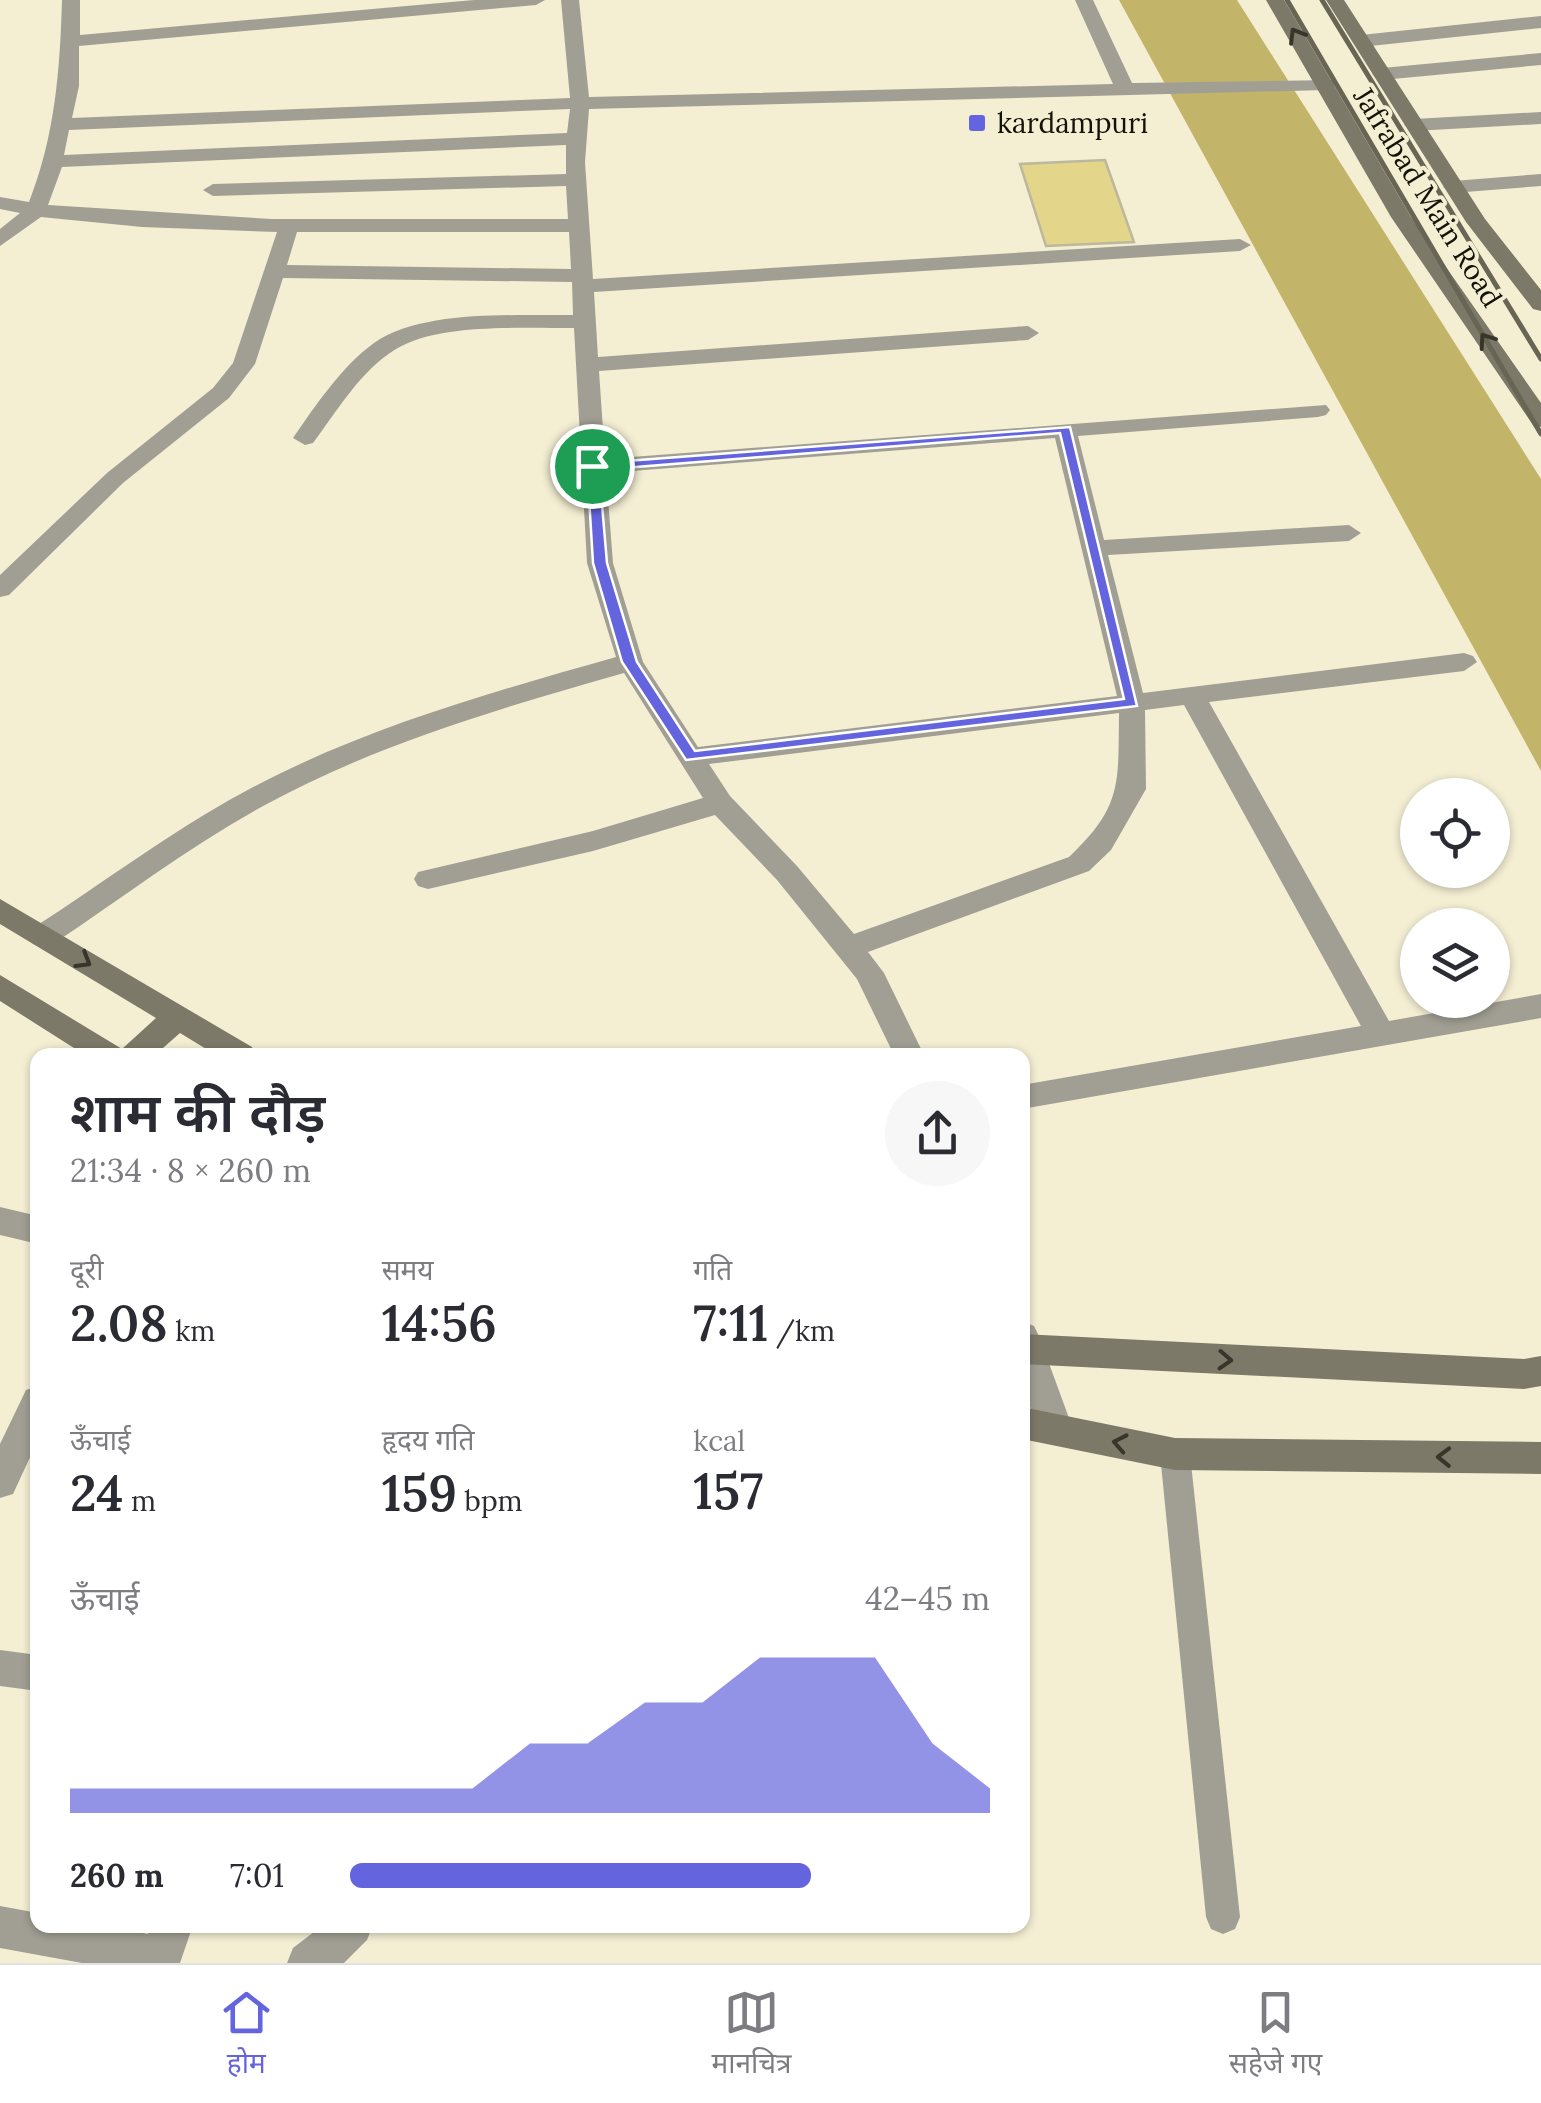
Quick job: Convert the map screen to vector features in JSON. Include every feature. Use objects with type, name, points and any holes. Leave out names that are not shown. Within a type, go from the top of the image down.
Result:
[{"type":"main road","name":"Jafrabad Main Road","points":[[1274,0],[1401,217],[1541,420]]},
{"type":"main road","name":"Jafrabad Main Road","points":[[1335,0],[1476,222],[1534,281],[1541,304]]},
{"type":"main road","points":[[0,910],[229,1048]]},
{"type":"main road","points":[[0,986],[98,1048]]},
{"type":"main road","points":[[142,1048],[178,1017]]},
{"type":"main road","points":[[1030,1345],[1504,1373],[1541,1371]]},
{"type":"main road","points":[[1038,1426],[1175,1454],[1541,1458]]},
{"type":"street","points":[[0,240],[36,210],[54,161],[64,124],[71,0]]},
{"type":"street","points":[[71,41],[536,0]]},
{"type":"street","points":[[570,0],[580,103],[576,180],[600,563],[630,662],[720,804],[788,873],[869,973],[906,1048]]},
{"type":"street","points":[[1084,0],[1126,90]]},
{"type":"street","points":[[1361,41],[1541,22]]},
{"type":"street","points":[[1382,74],[1541,59]]},
{"type":"street","points":[[64,124],[580,103],[1325,84]]},
{"type":"street","points":[[1414,125],[1541,118]]},
{"type":"street","points":[[54,161],[577,139]]},
{"type":"street","points":[[213,190],[576,180]]},
{"type":"street","points":[[1453,186],[1541,180]]},
{"type":"street","points":[[0,204],[36,210],[288,226],[579,226]]},
{"type":"street","points":[[0,589],[115,478],[221,393],[244,364],[288,226]]},
{"type":"street","points":[[275,271],[582,281],[1240,245]]},
{"type":"street","points":[[304,438],[359,369],[387,344],[414,330],[584,320]]},
{"type":"street","points":[[586,365],[1028,332]]},
{"type":"street","points":[[592,466],[1318,410]]},
{"type":"street","points":[[848,947],[1079,864],[1101,843],[1132,789],[1132,703],[1066,429]]},
{"type":"street","points":[[1094,548],[1349,533]]},
{"type":"street","points":[[43,936],[256,798],[367,748],[484,705],[630,662]]},
{"type":"street","points":[[691,757],[1464,662]]},
{"type":"street","points":[[1192,695],[1381,1034]]},
{"type":"street","points":[[428,880],[593,841],[720,804]]},
{"type":"street","points":[[1030,1096],[1541,1006]]},
{"type":"street","points":[[0,1221],[30,1228]]},
{"type":"street","points":[[1030,1380],[1038,1426]]},
{"type":"street","points":[[0,1482],[30,1418]]},
{"type":"street","points":[[0,1668],[30,1672]]},
{"type":"street","points":[[0,1928],[30,1932]]},
{"type":"street","points":[[41,1933],[164,1948]]},
{"type":"street","points":[[308,1963],[325,1953],[344,1933]]},
{"type":"lane","points":[[1175,1454],[1223,1917]]},
{"type":"shaded area","points":[[1119,0],[1237,0],[1541,479],[1541,771]]},
{"type":"building","points":[[1105,160],[1134,242],[1046,246],[1020,164]]},
{"type":"railway","points":[[1287,0],[1541,434]]},
{"type":"railway","points":[[1322,0],[1541,359]]},
{"type":"place","name":"kardampuri","points":[[977,123]]},
{"type":"route","points":[[1066,429],[1132,703],[691,757],[630,662],[600,563],[592,466],[1066,429]]}]
